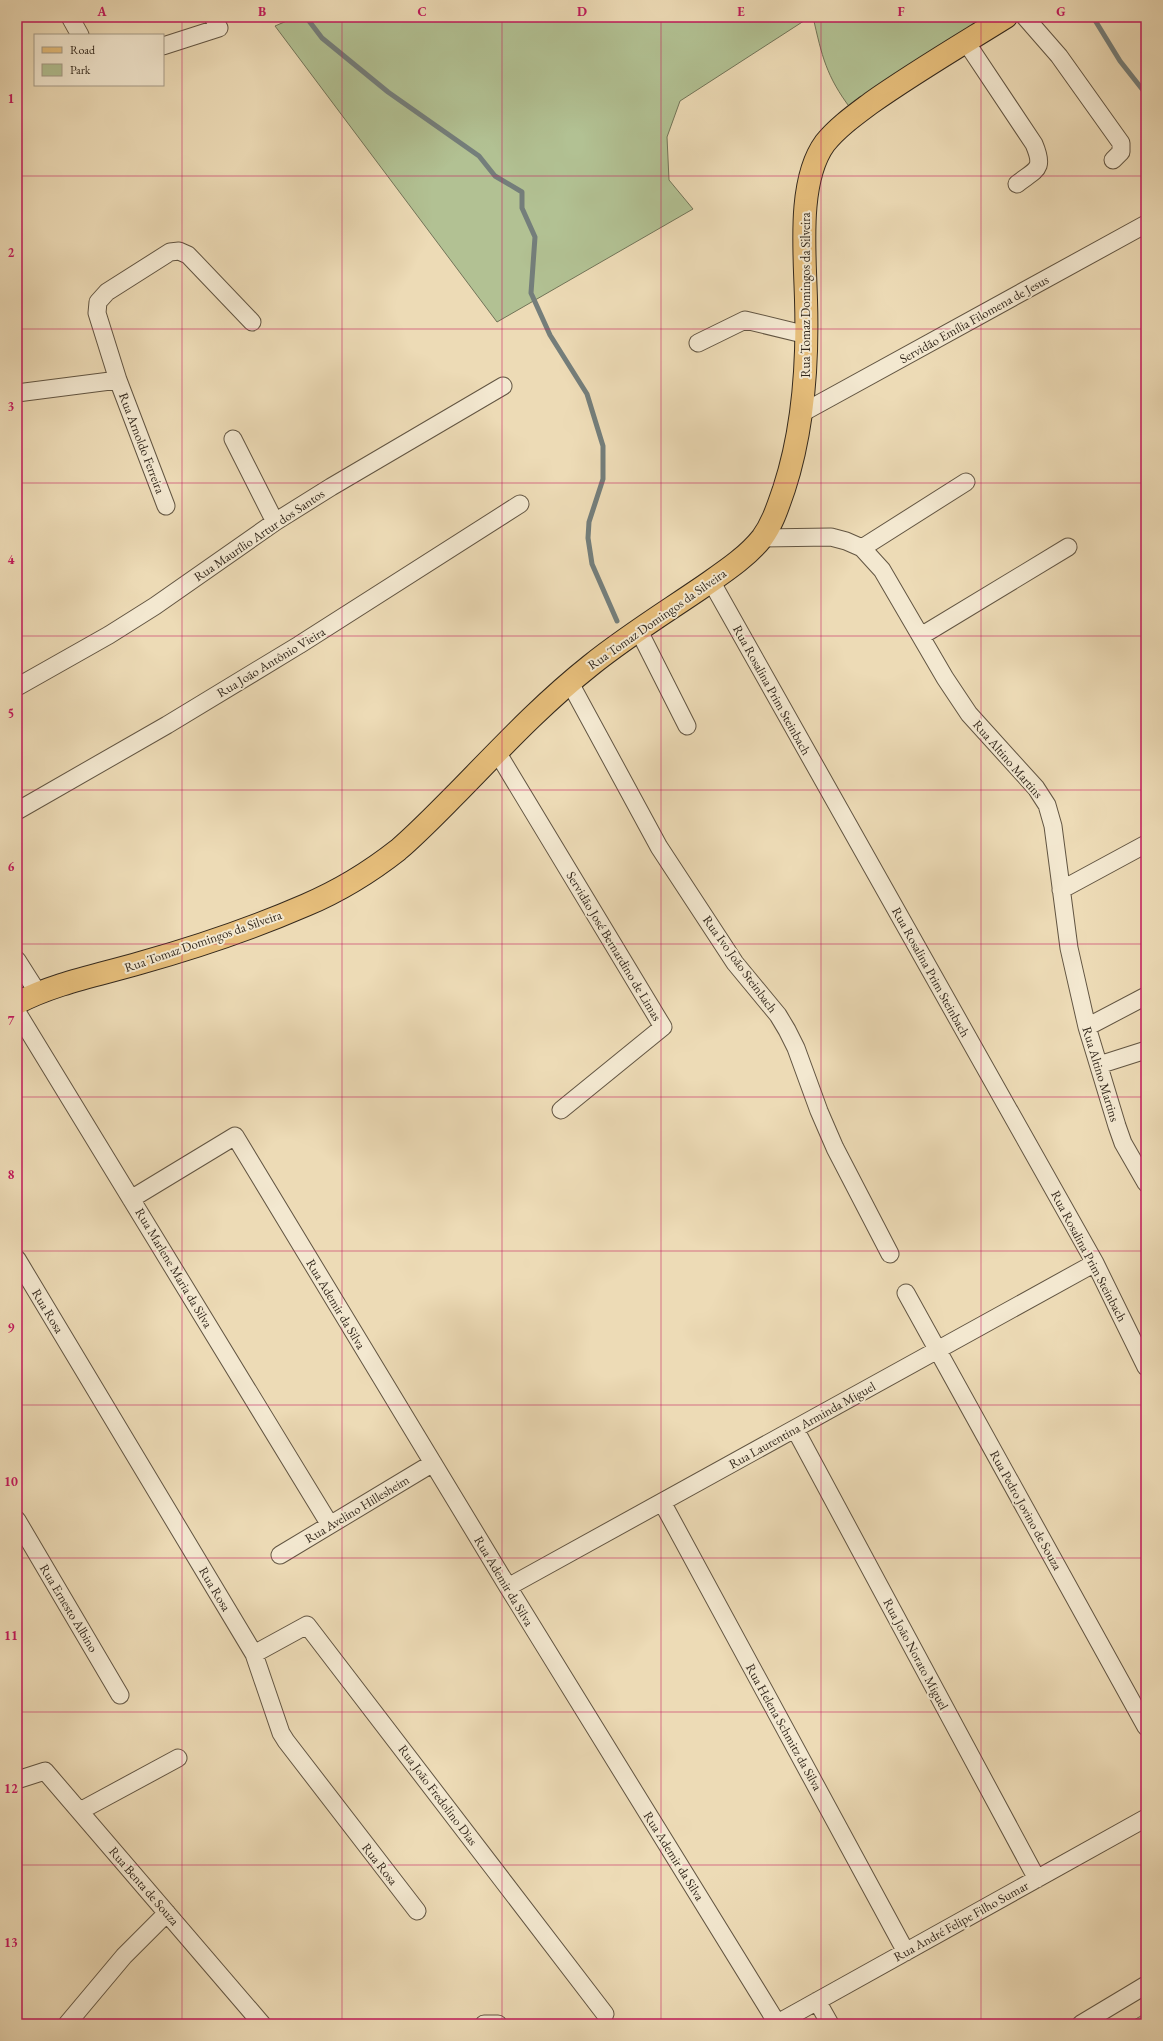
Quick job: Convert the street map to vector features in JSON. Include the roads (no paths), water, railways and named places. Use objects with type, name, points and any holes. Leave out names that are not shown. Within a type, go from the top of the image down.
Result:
[{"type":"main road","name":"Rua Tomaz Domingos da Silveira","points":[[17,1003],[38,993],[231,934],[308,904],[368,872],[398,850],[425,825],[497,752],[593,663],[733,565],[762,538],[774,517],[790,470],[802,413],[808,334],[805,214],[809,186],[821,148],[848,120],[891,89],[1006,17]]},
{"type":"street","points":[[70,17],[79,34]]},
{"type":"street","points":[[164,46],[219,28],[213,17]]},
{"type":"street","points":[[1025,17],[1059,56],[1121,144],[1121,152],[1113,160]]},
{"type":"street","points":[[966,42],[1034,144],[1039,156],[1040,162],[1037,169],[1017,184]]},
{"type":"street","name":"Servidão Emília Filomena de Jesus","points":[[802,413],[1146,224]]},
{"type":"street","name":"Rua Arnoldo Ferreira","points":[[166,506],[118,380],[97,313],[98,302],[107,292],[170,252],[179,251],[188,255],[252,322]]},
{"type":"street","points":[[698,343],[745,320],[808,334]]},
{"type":"street","points":[[17,393],[118,380]]},
{"type":"street","name":"Rua Maurílio Artur dos Santos","points":[[17,687],[109,635],[155,606],[275,522],[331,487],[503,386]]},
{"type":"street","points":[[233,439],[275,522]]},
{"type":"street","points":[[862,548],[966,482]]},
{"type":"street","name":"Rua João Antônio Vieira","points":[[17,811],[167,725],[299,645],[520,504]]},
{"type":"street","name":"Rua Altino Martins","points":[[762,538],[831,537],[846,541],[862,548],[882,570],[945,678],[968,714],[1036,788],[1047,805],[1053,826],[1069,948],[1087,1027],[1123,1143],[1146,1183]]},
{"type":"street","points":[[921,636],[1068,547]]},
{"type":"street","name":"Rua Rosalina Prim Steinbach","points":[[711,581],[1095,1263],[1146,1367]]},
{"type":"street","points":[[639,631],[687,726]]},
{"type":"street","name":"Rua Ivo João Steinbach","points":[[570,683],[659,847],[735,963],[778,1015],[787,1030],[796,1048],[830,1135],[890,1254]]},
{"type":"street","name":"Servidão José Bernardino de Limas","points":[[497,752],[663,1027],[561,1110]]},
{"type":"street","points":[[1061,890],[1146,844]]},
{"type":"street","points":[[17,960],[38,993]]},
{"type":"street","points":[[1087,1027],[1146,996]]},
{"type":"street","name":"Rua Marlene Maria da Silva","points":[[17,1012],[330,1525]]},
{"type":"street","points":[[1099,1065],[1146,1050]]},
{"type":"street","name":"Rua Ademir da Silva","points":[[131,1199],[235,1136],[508,1587],[777,2024]]},
{"type":"street","name":"Rua Rosa","points":[[17,1259],[254,1654],[281,1733],[417,1911]]},
{"type":"street","name":"Rua Laurentina Arminda Miguel","points":[[508,1587],[1095,1263]]},
{"type":"street","name":"Rua Pedro Jovino de Souza","points":[[906,1293],[1146,1726]]},
{"type":"street","name":"Rua João Norato Miguel","points":[[795,1429],[1037,1879]]},
{"type":"street","name":"Rua Avelino Hillesheim","points":[[280,1555],[433,1464]]},
{"type":"street","name":"Rua Helena Schmitz da Silva","points":[[662,1502],[906,1952]]},
{"type":"street","name":"Rua Ernesto Albino","points":[[17,1520],[120,1695]]},
{"type":"street","name":"Rua João Fredolino Dias","points":[[254,1654],[307,1624],[606,2014]]},
{"type":"street","points":[[80,1811],[178,1758]]},
{"type":"street","name":"Rua Benta de Souza","points":[[17,1780],[45,1771],[262,2024]]},
{"type":"street","name":"Rua André Felipe Filho Sumar","points":[[777,2024],[1146,1818]]},
{"type":"street","points":[[67,2024],[124,1956],[167,1913]]},
{"type":"street","points":[[1081,2024],[1146,1986]]},
{"type":"street","points":[[817,2001],[830,2024]]},
{"type":"street","points":[[484,2024],[498,2024]]},
{"type":"waterway","points":[[306,17],[322,38],[388,92],[479,156],[495,176],[522,192],[522,208],[535,237],[531,293],[550,335],[587,394],[603,446],[603,479],[589,522],[588,538],[592,564],[617,621]]},
{"type":"waterway","points":[[1093,17],[1120,61],[1146,94]]}]
